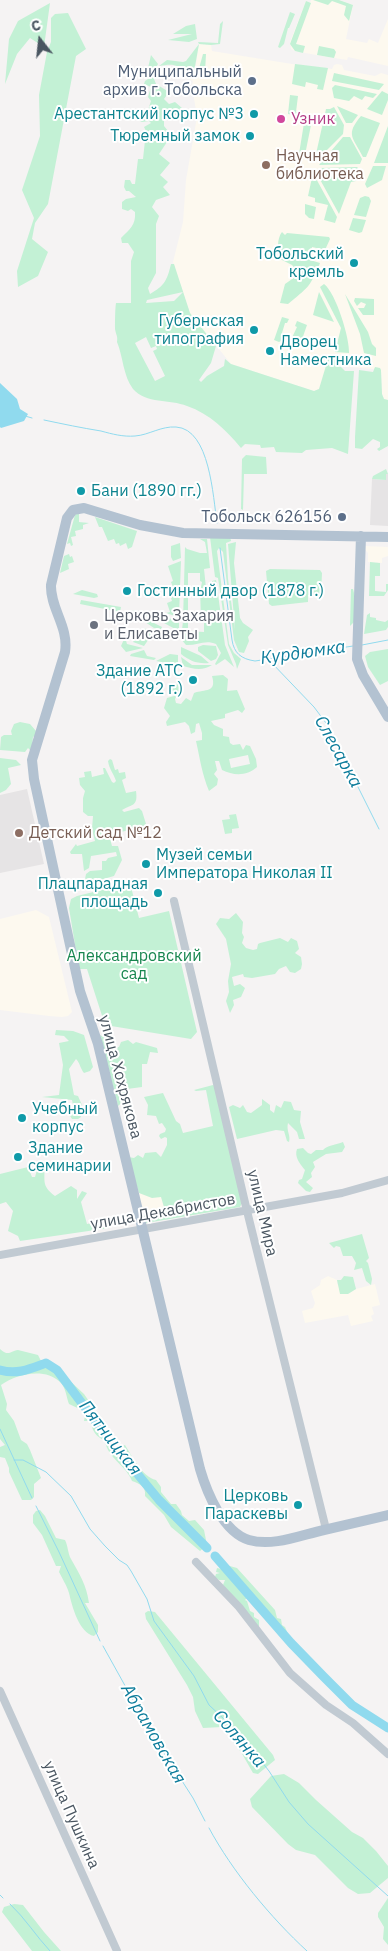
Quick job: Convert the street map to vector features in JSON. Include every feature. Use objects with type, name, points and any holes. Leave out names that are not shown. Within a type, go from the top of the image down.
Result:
[{"type":"main road","name":"улица Хохрякова","points":[[326,1529],[280,1540],[263,1542],[249,1540],[236,1533],[217,1509],[203,1480],[98,1044],[80,991],[32,767],[34,752],[66,647],[63,626],[51,593],[52,579],[70,512],[77,508],[84,508],[153,528],[183,533],[232,532],[361,536]]},
{"type":"main road","points":[[388,537],[361,536],[357,635],[358,664],[388,717]]},
{"type":"main road","points":[[326,1529],[388,1515]]},
{"type":"street","name":"улица Мира","points":[[174,902],[247,1210],[326,1529]]},
{"type":"street","name":"улица Декабристов","points":[[0,1255],[342,1193],[388,1180]]},
{"type":"street","points":[[196,1562],[239,1607],[297,1680],[326,1705],[353,1723],[388,1754]]},
{"type":"street","name":"улица Пушкина","points":[[0,1690],[117,1951]]},
{"type":"shaded area","points":[[311,0],[339,0],[353,5],[346,39],[367,43],[369,39],[378,43],[388,19],[388,66],[348,57],[347,60],[291,49],[290,42],[306,1],[310,3]]},
{"type":"shaded area","points":[[199,44],[211,45],[212,51],[332,69],[337,64],[342,65],[344,70],[375,76],[381,73],[388,75],[388,400],[384,399],[382,394],[381,370],[377,367],[373,369],[337,366],[319,389],[314,391],[231,364],[190,313],[173,262],[183,222],[186,180],[197,117],[192,86],[193,81],[187,78],[186,75],[189,70],[195,71]]},
{"type":"shaded area","points":[[386,474],[388,474],[388,526],[370,525],[372,479],[386,480]]},
{"type":"shaded area","points":[[363,547],[388,547],[388,556],[382,558],[382,563],[368,562],[368,553]]},
{"type":"shaded area","name":"Детский сад №12","points":[[27,789],[44,864],[0,873],[0,795]]},
{"type":"shaded area","points":[[36,910],[49,917],[72,1012],[68,1016],[49,1016],[0,1010],[0,919]]},
{"type":"shaded area","points":[[139,1193],[161,1197],[164,1208],[160,1209],[163,1215],[142,1215]]},
{"type":"shaded area","points":[[328,1276],[337,1280],[337,1284],[348,1294],[356,1289],[375,1284],[380,1305],[372,1307],[374,1314],[371,1316],[373,1321],[351,1326],[348,1315],[305,1323],[302,1311],[313,1308],[315,1303],[311,1291],[320,1285],[321,1280]]},
{"type":"green space","points":[[313,0],[339,0],[353,5],[349,21],[344,15],[346,6],[332,1],[328,5]]},
{"type":"green space","points":[[306,1],[311,3],[296,44],[305,46],[303,53],[295,51],[290,44]]},
{"type":"green space","points":[[50,3],[44,47],[30,38],[17,54],[5,84],[9,39],[18,21]]},
{"type":"green space","points":[[290,12],[295,14],[288,28],[284,44],[280,48],[278,47]]},
{"type":"green space","points":[[68,13],[86,49],[76,56],[48,204],[35,223],[32,239],[48,252],[38,276],[18,287],[17,271],[34,218],[22,190],[40,136],[39,95],[47,52],[51,42],[51,18],[55,14]]},
{"type":"green space","points":[[223,21],[220,44],[199,44],[198,42],[218,43],[220,24]]},
{"type":"green space","points":[[195,24],[197,39],[189,42],[168,40],[192,34],[173,34],[186,26]]},
{"type":"green space","points":[[199,44],[194,72],[189,70],[186,73],[180,67],[174,65],[159,66],[167,60],[186,61]]},
{"type":"green space","points":[[319,46],[334,49],[336,52],[334,58],[317,55]]},
{"type":"green space","points":[[203,54],[206,54],[205,73],[200,75],[198,72]]},
{"type":"green space","points":[[151,55],[158,64],[155,69],[159,74],[154,79],[156,84],[169,92],[164,99],[169,104],[175,102],[182,108],[176,115],[164,119],[164,126],[169,132],[167,142],[159,154],[170,163],[160,175],[168,182],[163,187],[170,195],[156,200],[152,207],[159,216],[156,224],[156,273],[148,288],[150,294],[164,282],[171,264],[174,264],[190,313],[216,346],[211,363],[199,380],[201,382],[224,366],[225,359],[231,364],[314,391],[319,389],[328,359],[338,360],[337,366],[345,371],[354,371],[348,454],[332,448],[306,450],[302,453],[276,452],[274,447],[261,448],[260,445],[245,444],[241,448],[223,429],[203,413],[180,404],[145,397],[138,394],[130,384],[117,342],[115,309],[116,303],[131,303],[131,261],[134,252],[128,243],[122,243],[121,238],[133,224],[135,212],[131,209],[128,211],[122,209],[122,202],[136,197],[129,191],[126,191],[124,187],[125,180],[130,180],[132,184],[135,184],[138,159],[143,159],[146,131],[144,127],[151,123],[149,121],[142,122],[134,118],[147,113],[151,101],[148,97],[151,87],[144,84],[151,77],[148,68]],"holes":[[[183,292],[174,301],[146,303],[147,300]],[[146,337],[151,348],[156,346],[157,349],[153,351],[165,376],[155,381],[135,343]]]},
{"type":"green space","points":[[295,64],[328,68],[323,90],[317,89],[318,85],[306,82],[305,87],[292,84]]},
{"type":"green space","points":[[334,73],[384,84],[379,90],[332,81]]},
{"type":"green space","points":[[335,85],[377,94],[373,98],[365,96],[362,100],[354,96],[349,101],[334,98],[332,88]]},
{"type":"green space","points":[[382,91],[388,94],[388,100],[382,115],[367,109]]},
{"type":"green space","points":[[290,95],[298,96],[296,112],[311,115],[311,118],[288,114]]},
{"type":"green space","points":[[337,106],[358,115],[352,123],[346,123]]},
{"type":"green space","points":[[334,107],[344,125],[343,134],[314,163],[326,109]]},
{"type":"green space","points":[[361,116],[380,123],[366,157],[363,157],[352,136],[353,128]]},
{"type":"green space","points":[[304,123],[311,125],[305,155],[299,154]]},
{"type":"green space","points":[[388,126],[388,163],[374,163]]},
{"type":"green space","points":[[343,137],[350,137],[362,159],[360,164],[319,165]]},
{"type":"green space","points":[[373,166],[386,166],[382,180],[367,188],[365,184]]},
{"type":"green space","points":[[357,167],[360,170],[356,181],[351,182],[339,214],[317,174],[319,168]]},
{"type":"green space","points":[[313,173],[337,217],[335,223],[324,220],[328,205],[315,202],[315,198],[308,196]]},
{"type":"green space","points":[[369,197],[371,201],[366,217],[354,215],[360,198]]},
{"type":"green space","points":[[305,204],[316,207],[314,219],[309,218],[305,214]]},
{"type":"green space","points":[[353,218],[366,220],[362,232],[349,230]]},
{"type":"green space","points":[[282,232],[285,235],[287,233],[329,237],[330,239],[325,250],[312,247],[310,260],[320,263],[317,271],[307,287],[288,304],[280,303],[285,284],[295,277],[298,272],[292,265],[280,259],[278,245]]},
{"type":"green space","points":[[324,284],[329,289],[341,317],[349,346],[349,353],[335,352],[341,328],[320,287]]},
{"type":"green space","points":[[319,292],[334,322],[313,315]]},
{"type":"green space","points":[[345,294],[376,348],[376,356],[364,353],[360,334]]},
{"type":"green space","points":[[355,298],[374,299],[374,315],[363,315],[358,308],[364,308],[366,304],[361,302],[357,306],[354,301]]},
{"type":"green space","points":[[282,317],[289,319],[285,323],[281,341],[279,342],[274,340]]},
{"type":"green space","points":[[297,321],[307,325],[297,349],[289,344],[297,327],[295,326]]},
{"type":"green space","points":[[375,367],[381,370],[382,394],[384,399],[388,400],[388,446],[379,451],[377,449],[380,447],[380,442],[373,439],[362,449],[355,448],[359,370],[373,372]]},
{"type":"green space","points":[[246,455],[266,457],[267,474],[244,474],[243,510],[241,509],[242,459]]},
{"type":"green space","points":[[386,469],[388,474],[386,474],[386,480],[372,479],[373,476]]},
{"type":"green space","points":[[79,513],[79,522],[89,523],[83,525],[83,529],[75,531],[76,536],[71,537],[73,545],[71,546],[70,543],[67,544],[75,515]]},
{"type":"green space","points":[[95,517],[137,531],[132,547],[128,549],[126,543],[120,546],[119,543],[116,544],[114,539],[108,541]]},
{"type":"green space","points":[[230,536],[231,541],[226,543],[228,579],[235,630],[228,544],[236,542],[234,563],[240,618],[243,623],[253,630],[248,637],[249,641],[244,653],[239,652],[234,640],[223,552],[219,548],[217,551],[229,644],[234,653],[241,659],[237,669],[228,645],[218,578],[215,577],[210,537]]},
{"type":"green space","points":[[200,539],[207,539],[210,568],[204,569],[206,588],[212,587],[212,581],[216,580],[225,645],[234,667],[225,659],[215,664],[221,653],[216,644],[204,642],[186,645],[181,639],[185,547],[200,553],[207,553],[205,542]],"holes":[[[188,573],[200,573],[200,581],[202,582],[200,587],[201,621],[204,621],[204,632],[188,631]]]},
{"type":"green space","points":[[180,543],[181,558],[173,561],[171,546]]},
{"type":"green space","points":[[69,554],[74,562],[68,564],[69,569],[60,573],[64,556]]},
{"type":"green space","points":[[181,561],[180,587],[174,590],[168,566]]},
{"type":"green space","points":[[370,562],[380,563],[380,576],[375,576],[375,591],[386,592],[386,584],[388,584],[388,590],[384,596],[369,596]]},
{"type":"green space","points":[[270,569],[320,570],[322,573],[321,595],[308,595],[308,602],[272,606],[269,604],[266,571]]},
{"type":"green space","points":[[351,589],[353,589],[356,601],[354,622],[350,626]]},
{"type":"green space","points":[[82,590],[97,594],[98,597],[73,594]]},
{"type":"green space","points":[[180,591],[179,614],[175,616],[166,613],[170,612],[167,603],[172,601],[170,595]]},
{"type":"green space","points":[[81,600],[121,607],[120,612],[80,604]]},
{"type":"green space","points":[[134,610],[160,616],[162,623],[145,615],[137,616],[133,612]]},
{"type":"green space","points":[[370,613],[370,617],[376,618],[376,620],[385,622],[388,620],[386,630],[364,634],[367,615]]},
{"type":"green space","points":[[142,617],[162,627],[160,632],[139,618]]},
{"type":"green space","points":[[162,617],[179,620],[179,628],[177,630],[164,623]]},
{"type":"green space","points":[[144,628],[153,633],[144,646],[133,642]]},
{"type":"green space","points":[[125,637],[127,644],[143,648],[126,652],[121,646]]},
{"type":"green space","points":[[203,645],[216,646],[218,655],[216,659],[211,661],[198,651],[198,647]]},
{"type":"green space","points":[[181,647],[201,656],[209,663],[197,662],[187,658],[181,654]]},
{"type":"green space","points":[[388,649],[388,681],[380,685],[368,667],[365,656],[370,652]]},
{"type":"green space","points":[[144,650],[147,656],[156,658],[154,660],[130,656],[131,654]]},
{"type":"green space","points":[[170,654],[178,655],[178,665],[156,661]]},
{"type":"green space","points":[[181,657],[192,665],[212,665],[202,669],[194,669],[183,666]]},
{"type":"green space","points":[[223,675],[228,679],[227,691],[237,690],[245,709],[242,713],[238,710],[225,714],[225,718],[211,721],[214,725],[223,729],[223,736],[229,737],[230,743],[233,745],[240,744],[243,750],[246,745],[250,746],[256,759],[257,767],[249,772],[236,774],[222,770],[219,761],[215,761],[217,770],[214,774],[218,779],[217,785],[209,791],[196,741],[202,740],[199,723],[196,724],[195,732],[191,734],[189,726],[185,722],[167,726],[166,722],[170,716],[164,708],[167,698],[174,696],[173,691],[168,691],[168,688],[178,684],[181,688],[175,699],[176,703],[181,704],[186,698],[191,701],[194,693],[211,688],[213,685],[212,676]],"holes":[[[248,755],[250,764],[231,768],[229,759]]]},
{"type":"green space","points":[[20,722],[30,724],[36,731],[30,750],[28,748],[25,752],[0,750],[1,737],[12,735],[11,731],[14,724]]},
{"type":"green space","points":[[0,758],[16,760],[21,765],[8,768],[11,784],[0,793]]},
{"type":"green space","points":[[110,759],[115,770],[118,769],[119,773],[125,772],[126,778],[122,780],[126,793],[136,791],[135,802],[122,810],[124,812],[139,808],[142,811],[146,824],[145,826],[109,835],[112,846],[118,846],[122,860],[114,876],[89,883],[85,879],[86,874],[90,871],[102,870],[102,861],[117,856],[116,852],[91,856],[89,868],[84,871],[82,854],[71,854],[70,852],[76,844],[77,846],[95,841],[92,829],[93,816],[88,816],[83,812],[85,791],[80,785],[79,778],[85,777],[84,772],[91,771],[92,777],[104,774],[103,768],[105,768],[114,783],[116,781],[108,761]]},
{"type":"green space","points":[[236,814],[239,828],[232,829],[232,833],[225,834],[222,820],[230,819],[229,815]]},
{"type":"green space","name":"Александровский сад","points":[[130,883],[139,918],[169,911],[197,1032],[191,1039],[105,1025],[87,969],[79,969],[69,908],[71,899]]},
{"type":"green space","points":[[236,913],[243,922],[242,933],[244,937],[242,943],[246,948],[253,950],[257,949],[260,943],[280,938],[288,942],[291,938],[297,941],[299,949],[295,953],[301,957],[302,964],[301,969],[295,973],[290,972],[286,966],[279,969],[275,974],[252,978],[244,977],[243,974],[232,977],[234,986],[240,984],[245,988],[241,997],[233,1000],[234,1005],[230,1013],[226,1001],[229,992],[228,981],[231,964],[226,939],[216,924],[220,918],[229,919]]},
{"type":"green space","points":[[56,1030],[73,1031],[84,1035],[93,1067],[90,1071],[84,1073],[76,1059],[69,1069],[74,1095],[78,1096],[82,1105],[79,1109],[81,1117],[78,1119],[72,1119],[69,1114],[73,1105],[72,1100],[42,1097],[59,1095],[63,1065],[59,1043],[69,1041],[64,1036],[55,1035]]},
{"type":"green space","points":[[100,1035],[107,1039],[111,1046],[119,1047],[121,1042],[128,1040],[133,1044],[136,1042],[157,1048],[158,1053],[150,1052],[147,1064],[142,1064],[142,1087],[127,1089],[127,1098],[118,1106]]},
{"type":"green space","points":[[213,1085],[216,1087],[242,1203],[240,1207],[146,1223],[142,1215],[147,1213],[149,1216],[163,1215],[160,1209],[164,1207],[161,1197],[152,1198],[139,1193],[128,1157],[134,1158],[138,1155],[143,1158],[145,1153],[156,1152],[161,1157],[167,1145],[167,1138],[161,1139],[159,1136],[166,1129],[162,1123],[159,1124],[156,1116],[147,1115],[148,1105],[144,1097],[163,1093],[183,1133],[213,1126],[206,1090],[194,1090]]},
{"type":"green space","points":[[262,1099],[270,1105],[270,1110],[274,1113],[276,1105],[281,1108],[284,1101],[291,1102],[294,1110],[301,1111],[300,1122],[305,1139],[299,1139],[297,1132],[288,1123],[289,1142],[284,1131],[276,1130],[237,1139],[229,1107],[233,1105],[240,1108],[243,1105],[247,1112],[251,1113],[262,1105]]},
{"type":"green space","points":[[343,1142],[345,1147],[342,1152],[326,1154],[313,1162],[315,1167],[311,1173],[312,1177],[306,1182],[313,1188],[310,1192],[306,1191],[298,1183],[302,1179],[305,1170],[297,1158],[297,1149],[303,1148],[311,1154],[316,1150],[323,1150]]},
{"type":"green space","points":[[44,1162],[45,1185],[47,1189],[55,1196],[71,1186],[77,1190],[77,1199],[82,1191],[87,1193],[81,1202],[87,1224],[117,1217],[109,1228],[20,1241],[18,1236],[8,1231],[13,1211],[6,1202],[0,1204],[0,1174],[28,1167],[32,1177],[35,1177],[39,1163]]},
{"type":"green space","points":[[362,1234],[369,1258],[366,1261],[372,1279],[371,1285],[366,1281],[362,1268],[354,1270],[356,1263],[352,1256],[343,1256],[340,1247],[336,1246],[334,1248],[329,1243]]},
{"type":"green space","points":[[344,1276],[353,1277],[356,1289],[348,1294],[340,1294],[337,1280],[341,1280]]},
{"type":"green space","points":[[0,1349],[8,1353],[18,1350],[38,1355],[42,1363],[48,1367],[51,1364],[53,1365],[84,1394],[95,1410],[88,1417],[96,1415],[100,1424],[104,1425],[119,1447],[125,1445],[142,1471],[156,1480],[161,1487],[161,1492],[171,1504],[176,1504],[182,1515],[189,1521],[195,1520],[204,1530],[207,1545],[200,1551],[171,1527],[164,1515],[145,1496],[140,1484],[132,1481],[126,1471],[113,1457],[105,1441],[95,1433],[91,1421],[84,1421],[86,1412],[69,1404],[62,1384],[54,1377],[39,1373],[22,1375],[1,1385],[7,1404],[6,1410],[14,1421],[21,1440],[27,1444],[41,1478],[34,1484],[34,1497],[31,1500],[22,1500],[9,1472],[5,1458],[0,1457],[0,1447],[5,1445],[0,1439]]},
{"type":"green space","points":[[40,1510],[56,1538],[65,1540],[70,1557],[86,1590],[89,1603],[85,1603],[98,1625],[98,1632],[94,1636],[89,1634],[80,1625],[67,1588],[59,1572],[61,1566],[56,1566],[42,1535],[33,1523],[33,1515],[36,1511]]},
{"type":"green space","points":[[226,1565],[237,1568],[275,1610],[277,1618],[281,1619],[282,1625],[285,1627],[295,1650],[280,1636],[247,1598],[245,1600],[250,1611],[259,1620],[259,1626],[256,1627],[223,1585],[225,1580],[219,1580],[215,1577],[216,1574],[220,1573],[216,1572],[217,1568],[221,1569]]},
{"type":"green space","points":[[148,1611],[155,1612],[273,1755],[275,1760],[258,1774],[253,1773],[241,1752],[222,1727],[203,1728],[195,1711],[193,1697],[187,1685],[146,1619],[145,1613]]},
{"type":"green space","points":[[284,1774],[299,1783],[352,1832],[363,1838],[376,1851],[388,1866],[388,1878],[370,1893],[358,1894],[348,1888],[315,1855],[296,1850],[288,1844],[252,1807],[250,1799],[271,1776]]},
{"type":"green space","points":[[388,1898],[388,1945],[383,1939],[384,1927],[378,1917],[378,1913]]},
{"type":"green space","points":[[14,1904],[23,1905],[61,1951],[32,1951],[2,1912],[4,1907]]},
{"type":"water","points":[[0,383],[17,399],[20,409],[28,414],[24,421],[1,428],[0,427]]},
{"type":"waterway","name":"Курдюмка","points":[[25,416],[32,418]]},
{"type":"waterway","name":"Курдюмка","points":[[44,420],[126,436],[135,436],[171,427],[187,431],[196,439],[203,451],[208,466],[217,523]]},
{"type":"waterway","name":"Курдюмка","points":[[220,548],[232,640],[234,648],[239,655],[255,661],[353,646]]},
{"type":"waterway","name":"Курдюмка","points":[[362,645],[388,640]]},
{"type":"waterway","name":"Слесарка","points":[[269,660],[314,707],[326,723],[379,829]]},
{"type":"waterway","name":"Пятницкая","points":[[0,1370],[18,1372],[46,1363],[57,1370],[111,1442],[159,1500],[207,1548]]},
{"type":"waterway","name":"Абрамовская","points":[[0,1429],[32,1498]]},
{"type":"waterway","name":"Солянка","points":[[14,1460],[23,1460],[46,1472],[71,1496],[90,1529],[131,1571],[147,1599],[154,1621],[194,1676],[209,1705],[239,1733],[269,1771],[289,1802],[308,1824],[388,1896]]},
{"type":"waterway","name":"Абрамовская","points":[[36,1506],[100,1641]]},
{"type":"waterway","name":"Пятницкая","points":[[215,1556],[291,1643],[352,1705],[388,1728]]},
{"type":"waterway","name":"Абрамовская","points":[[103,1646],[153,1736],[193,1798],[205,1821]]},
{"type":"waterway","name":"Абрамовская","points":[[209,1828],[229,1861],[253,1893],[307,1951]]},
{"type":"waterway","points":[[0,1895],[3,1898]]},
{"type":"waterway","points":[[10,1904],[50,1951]]},
{"type":"place","name":"Муниципальный архив г. Тобольска","points":[[252,81]]},
{"type":"place","name":"Арестантский корпус №3","points":[[254,114]]},
{"type":"place","name":"Узник","points":[[281,119]]},
{"type":"place","name":"Тюремный замок","points":[[250,136]]},
{"type":"place","name":"Научная библиотека","points":[[266,165]]},
{"type":"place","name":"Тобольский кремль","points":[[354,263]]},
{"type":"place","name":"Губернская типография","points":[[254,330]]},
{"type":"place","name":"Дворец Наместника","points":[[270,351]]},
{"type":"place","name":"Бани (1890 гг.)","points":[[81,491]]},
{"type":"place","name":"Тобольск 626156","points":[[342,517]]},
{"type":"place","name":"Гостинный двор (1878 г.)","points":[[127,591]]},
{"type":"place","name":"Церковь Захария и Елисаветы","points":[[94,625]]},
{"type":"place","name":"Здание АТС (1892 г.)","points":[[193,680]]},
{"type":"place","name":"Детский сад №12","points":[[19,833]]},
{"type":"place","name":"Музей семьи Императора Николая II","points":[[146,864]]},
{"type":"place","name":"Плацпарадная площадь","points":[[158,893]]},
{"type":"place","name":"Учебный корпус","points":[[22,1118]]},
{"type":"place","name":"Здание семинарии","points":[[18,1157]]},
{"type":"place","name":"Церковь Параскевы","points":[[298,1505]]}]
